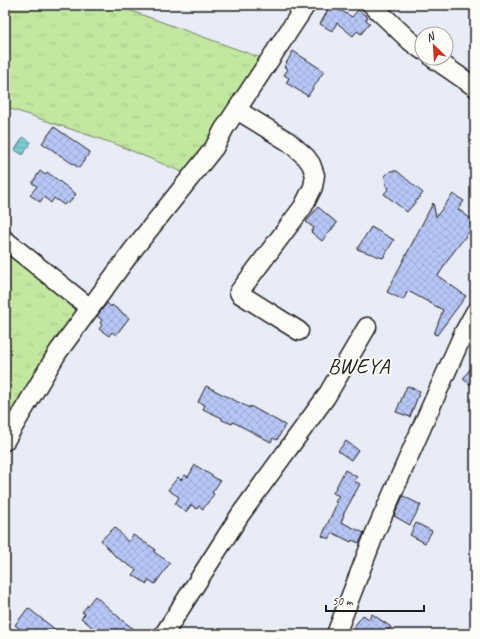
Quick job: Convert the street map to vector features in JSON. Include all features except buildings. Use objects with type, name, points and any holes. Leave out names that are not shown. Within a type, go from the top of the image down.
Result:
[{"type":"street","points":[[5,441],[58,352],[132,251],[187,184],[214,148],[224,129],[306,5]]},
{"type":"street","points":[[372,5],[414,44]]},
{"type":"street","points":[[444,66],[475,87]]},
{"type":"street","points":[[237,110],[289,142],[306,157],[311,164],[315,175],[313,187],[303,207],[239,292],[252,303],[299,331]]},
{"type":"street","points":[[5,240],[90,308]]},
{"type":"street","points":[[336,634],[375,533],[461,339],[475,312]]},
{"type":"street","points":[[164,634],[240,516],[326,397],[367,327]]},
{"type":"green space","points":[[5,5],[115,5],[264,59],[189,175],[118,145],[5,107]]},
{"type":"green space","points":[[5,248],[76,304],[80,313],[5,431]]},
{"type":"water","points":[[23,137],[31,142],[23,155],[15,150]]},
{"type":"district","name":"BWEYA","points":[[359,366]]}]
